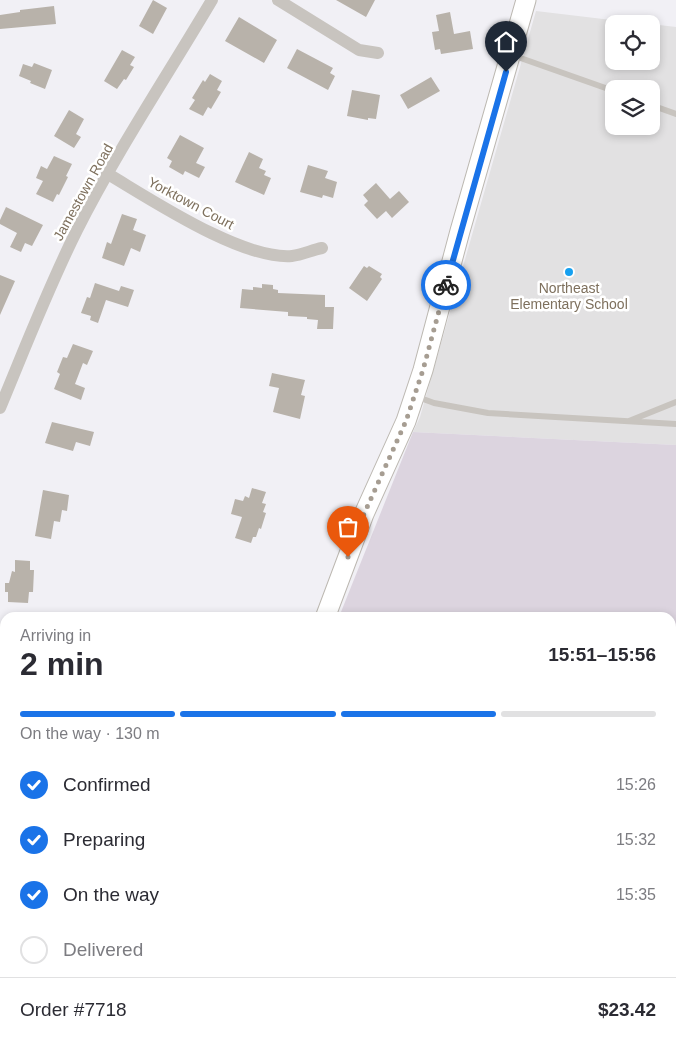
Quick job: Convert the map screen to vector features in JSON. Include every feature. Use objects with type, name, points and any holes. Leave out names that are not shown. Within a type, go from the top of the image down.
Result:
[{"type":"street","name":"Jamestown Road","points":[[0,408],[56,275],[78,229],[108,174],[212,0]]},
{"type":"street","points":[[278,0],[359,50],[378,53]]},
{"type":"street","points":[[327,612],[364,514],[406,421],[423,370],[460,231],[526,0]]},
{"type":"street","name":"Yorktown Court","points":[[108,174],[199,227],[262,253],[292,256],[322,248]]},
{"type":"lane","points":[[510,55],[605,88]]},
{"type":"lane","points":[[660,108],[676,114]]},
{"type":"lane","points":[[414,396],[434,403],[488,413],[676,424]]},
{"type":"lane","points":[[628,421],[676,402]]},
{"type":"shaded area","name":"Northeast Elementary School","points":[[536,11],[605,19],[605,70],[660,70],[660,25],[676,27],[676,445],[413,432],[420,417]]},
{"type":"shaded area","points":[[413,432],[676,445],[676,612],[341,612]]},
{"type":"building","points":[[153,0],[167,8],[153,34],[139,26]]},
{"type":"building","points":[[336,0],[375,0],[366,17]]},
{"type":"building","points":[[54,6],[56,24],[0,29],[0,15],[20,12],[20,10]]},
{"type":"building","points":[[450,12],[454,34],[470,31],[473,49],[441,54],[440,49],[435,50],[432,32],[439,31],[436,15]]},
{"type":"building","points":[[239,17],[277,40],[264,63],[225,41]]},
{"type":"building","points":[[297,49],[333,68],[330,73],[335,76],[328,90],[287,68]]},
{"type":"building","points":[[122,50],[135,57],[130,65],[134,67],[126,80],[124,79],[117,89],[104,81]]},
{"type":"building","points":[[34,63],[52,70],[45,89],[19,76],[23,64],[32,67]]},
{"type":"building","points":[[210,74],[222,81],[217,90],[221,92],[211,109],[208,107],[203,116],[189,109],[195,100],[192,98],[203,80],[205,82]]},
{"type":"building","points":[[431,77],[440,91],[408,109],[400,95]]},
{"type":"building","points":[[352,90],[380,95],[376,119],[368,118],[368,120],[347,116]]},
{"type":"building","points":[[69,110],[84,119],[76,134],[81,137],[74,148],[54,136]]},
{"type":"building","points":[[180,135],[204,148],[196,163],[205,167],[199,178],[185,171],[183,175],[169,167],[172,161],[167,158]]},
{"type":"building","points":[[249,152],[263,159],[259,168],[266,171],[264,175],[271,178],[264,195],[235,182]]},
{"type":"building","points":[[54,156],[72,164],[59,195],[57,194],[53,202],[36,194],[43,181],[36,178],[41,166],[47,169]]},
{"type":"building","points":[[308,165],[328,171],[325,178],[337,182],[333,198],[323,195],[322,198],[300,192]]},
{"type":"building","points":[[376,183],[390,199],[399,191],[409,202],[392,218],[386,211],[377,219],[364,205],[368,201],[363,195]]},
{"type":"building","points":[[6,207],[43,225],[32,246],[25,243],[21,252],[10,247],[17,233],[0,224]]},
{"type":"building","points":[[122,214],[137,219],[133,230],[146,235],[140,252],[131,248],[124,266],[102,258],[107,242],[111,244]]},
{"type":"building","points":[[364,266],[367,268],[369,266],[382,274],[380,277],[382,279],[367,301],[349,288]]},
{"type":"building","points":[[0,275],[15,281],[0,315]]},
{"type":"building","points":[[95,283],[119,291],[121,286],[134,290],[128,307],[106,300],[98,323],[90,320],[91,316],[81,313],[87,297],[90,298]]},
{"type":"building","points":[[262,284],[273,285],[273,289],[278,290],[278,293],[325,295],[325,307],[334,307],[333,329],[317,329],[318,320],[307,319],[307,317],[288,316],[288,312],[240,308],[242,289],[253,290],[253,287],[262,288]]},
{"type":"building","points":[[73,344],[93,351],[87,365],[83,363],[75,384],[85,388],[81,400],[54,389],[60,374],[57,372],[63,357],[67,358]]},
{"type":"building","points":[[272,373],[305,380],[301,395],[305,396],[300,419],[273,412],[279,388],[269,386]]},
{"type":"building","points":[[52,422],[94,432],[90,446],[76,442],[73,451],[45,443]]},
{"type":"building","points":[[252,488],[266,492],[262,503],[266,504],[263,512],[266,513],[261,529],[259,528],[256,537],[253,537],[251,543],[235,538],[242,517],[231,514],[235,499],[243,501],[245,496],[249,498]]},
{"type":"building","points":[[43,490],[69,495],[67,511],[62,510],[60,522],[54,521],[51,539],[35,536]]},
{"type":"building","points":[[15,560],[30,561],[30,570],[34,570],[33,592],[29,592],[28,603],[8,602],[8,592],[5,592],[5,583],[9,583],[12,571],[15,572]]},
{"type":"way so far","points":[[348,557],[364,514],[406,421],[423,370],[446,285]]},
{"type":"place","name":"Northeast Elementary School","points":[[569,272]]},
{"type":"route","points":[[446,285],[506,72]]}]
